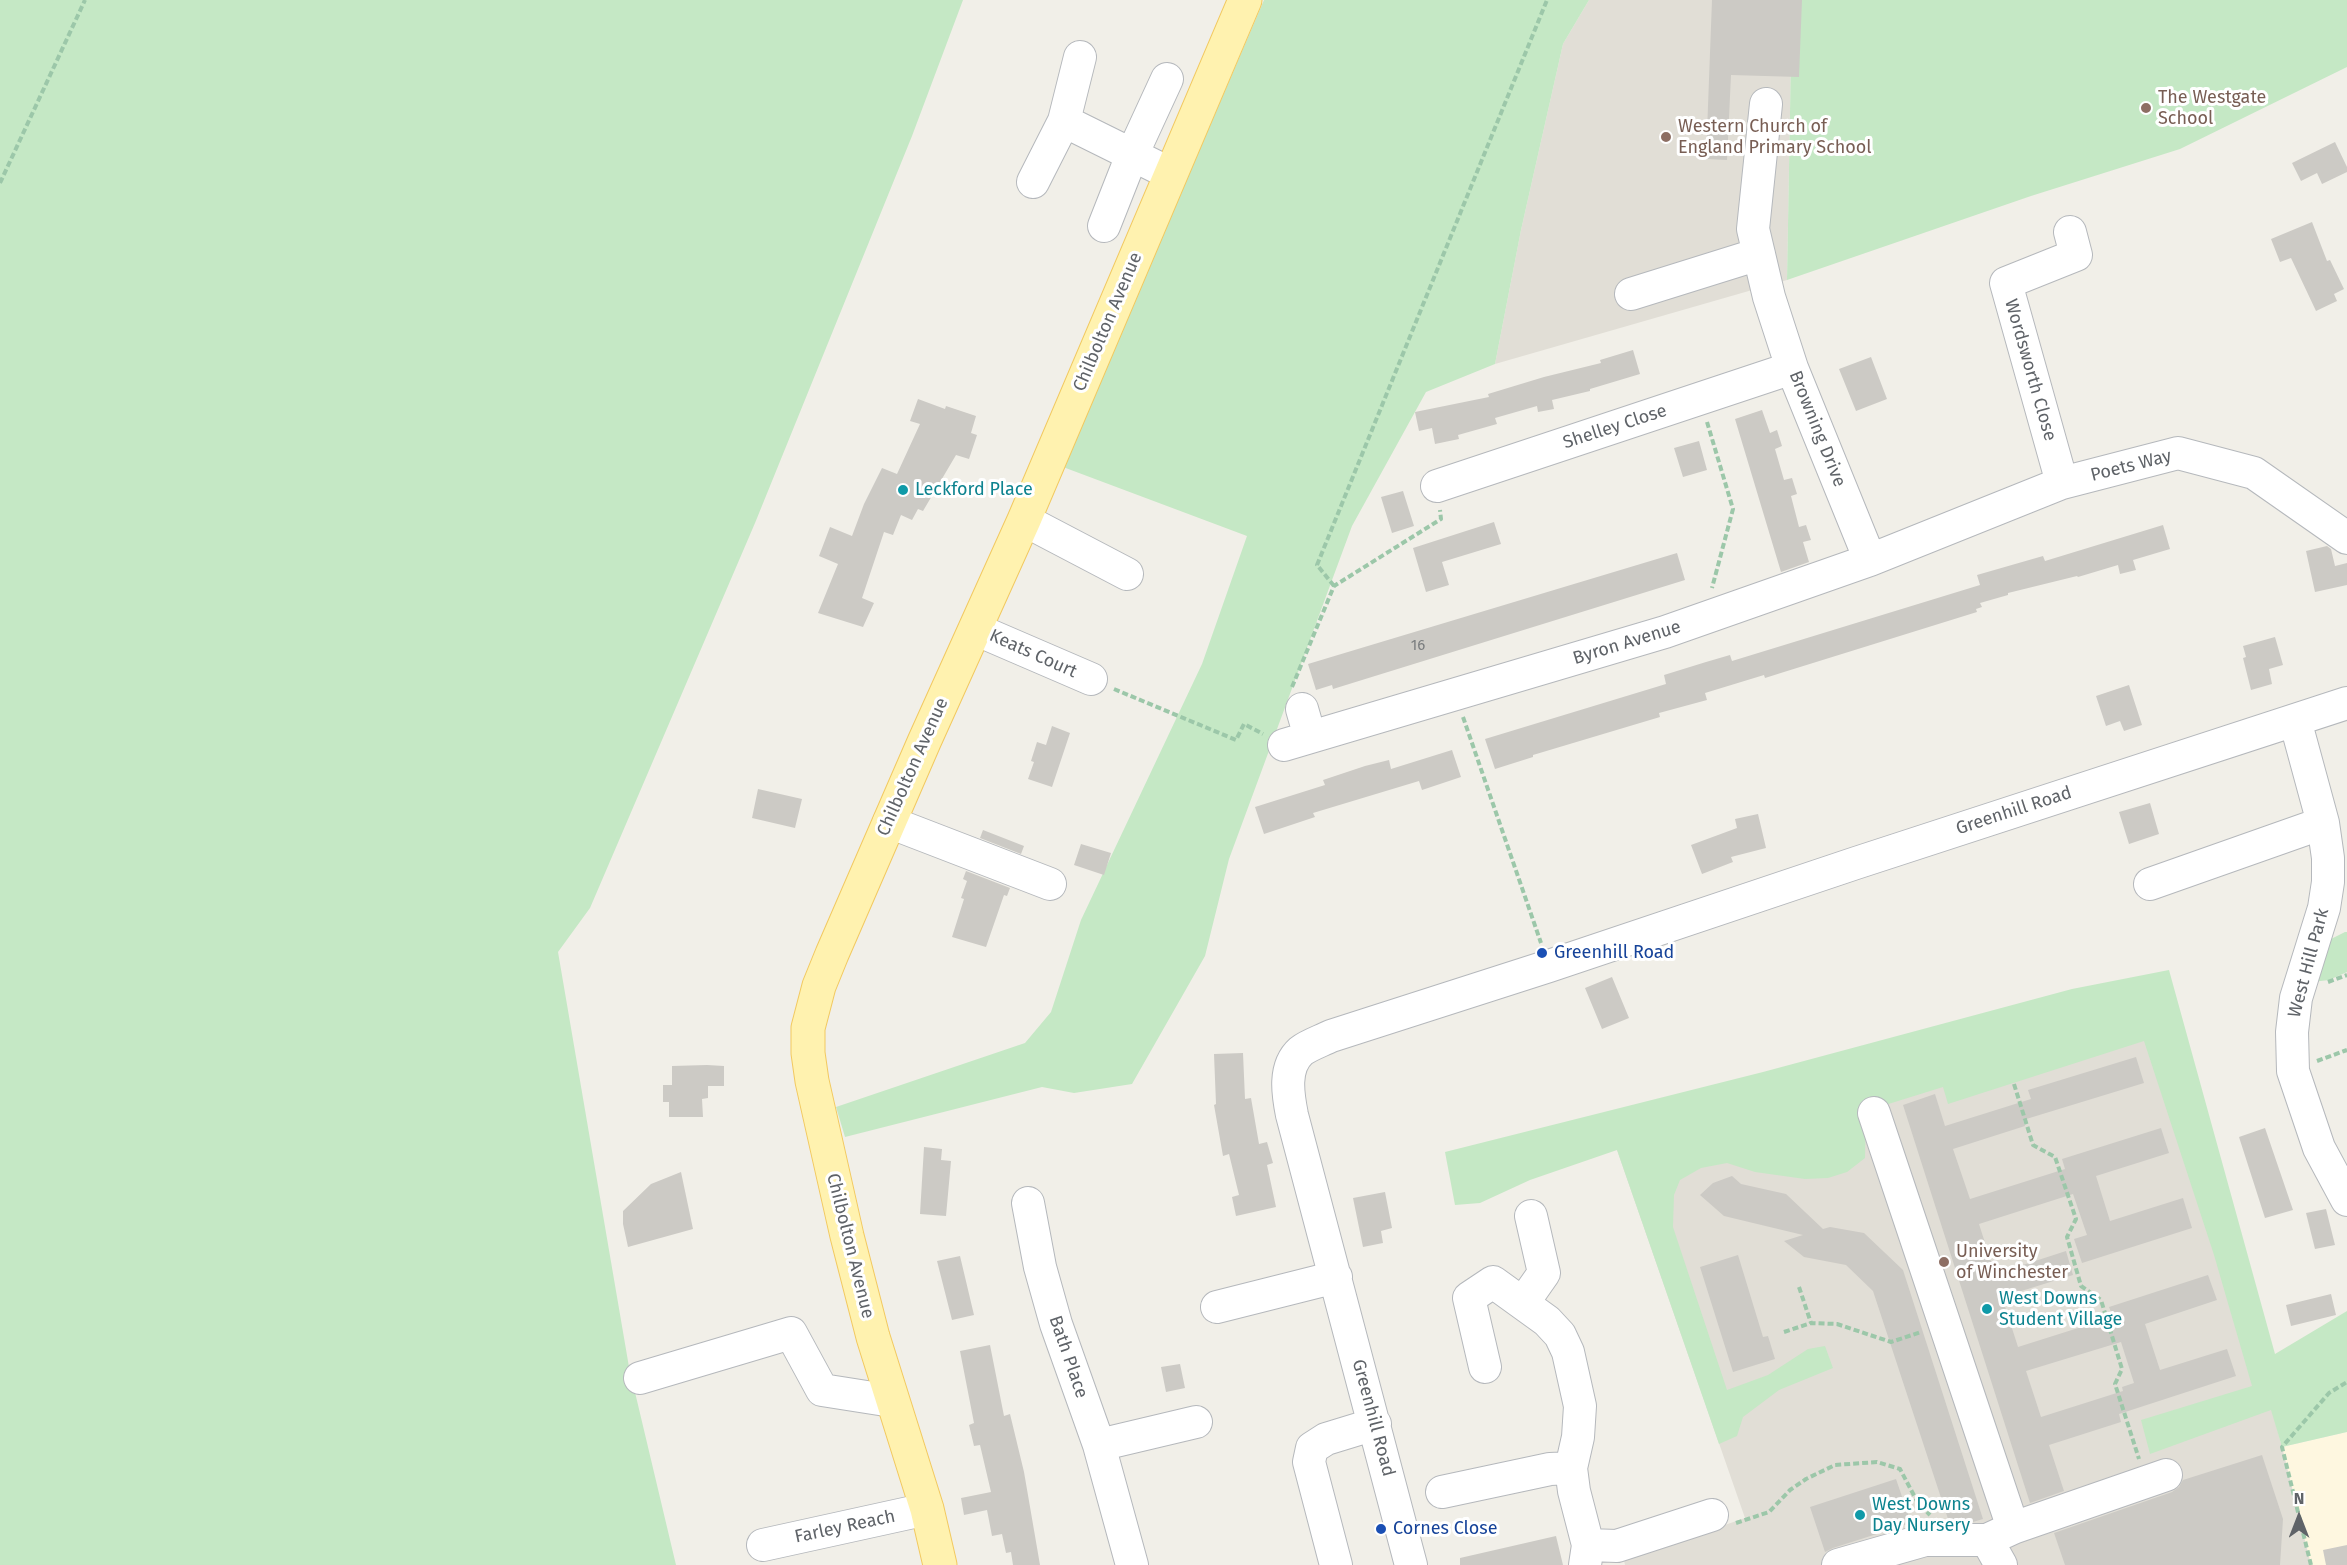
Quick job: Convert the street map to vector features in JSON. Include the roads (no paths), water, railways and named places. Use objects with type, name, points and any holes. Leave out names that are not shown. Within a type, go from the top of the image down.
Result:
[{"type":"main road","name":"Chilbolton Avenue","points":[[940,1565],[927,1509],[892,1401],[847,1236],[808,1053],[808,1028],[819,986],[889,822],[1024,520],[1245,0]]},
{"type":"street","points":[[1033,182],[1064,121],[1080,57]]},
{"type":"street","points":[[1104,226],[1132,154],[1167,79]]},
{"type":"street","name":"Browning Drive","points":[[1766,104],[1753,229],[1769,297],[1792,368],[1870,560]]},
{"type":"street","points":[[1064,121],[1171,174]]},
{"type":"street","name":"Wordsworth Close","points":[[2062,483],[2006,284],[2076,255],[2070,232]]},
{"type":"street","points":[[1631,294],[1759,254]]},
{"type":"street","name":"Shelley Close","points":[[1437,486],[1792,368]]},
{"type":"street","name":"Poets Way","points":[[1939,532],[2062,483],[2178,453],[2254,473],[2347,537]]},
{"type":"street","points":[[1024,520],[1127,574]]},
{"type":"street","name":"Byron Avenue","points":[[1299,730],[1455,694],[1665,633],[1870,560],[1939,532]]},
{"type":"street","name":"Keats Court","points":[[975,629],[1091,679]]},
{"type":"street","name":"Greenhill Road","points":[[1411,1565],[1289,1098],[1290,1072],[1299,1053],[1331,1036],[2347,703]]},
{"type":"street","name":"West Hill Park","points":[[2295,720],[2323,824],[2328,858],[2328,882],[2335,912],[2296,999],[2292,1032],[2293,1071],[2319,1148],[2347,1200]]},
{"type":"street","points":[[889,822],[1050,884]]},
{"type":"street","points":[[2150,884],[2323,824]]},
{"type":"street","points":[[1874,1113],[1945,1324],[2000,1544]]},
{"type":"street","name":"Bath Place","points":[[1028,1203],[1040,1268],[1056,1324],[1099,1445],[1132,1565]]},
{"type":"street","points":[[1522,1304],[1544,1273],[1532,1216]]},
{"type":"street","points":[[1217,1307],[1336,1277]]},
{"type":"street","points":[[1485,1366],[1469,1298],[1493,1282],[1560,1335],[1568,1352],[1580,1406],[1578,1437],[1571,1468],[1587,1555],[1724,1519]]},
{"type":"street","points":[[640,1378],[791,1333],[822,1390],[892,1401]]},
{"type":"street","points":[[1099,1445],[1196,1422]]},
{"type":"street","points":[[1336,1565],[1308,1462],[1312,1448],[1326,1439],[1375,1424]]},
{"type":"street","points":[[1442,1492],[1550,1469],[1571,1468]]},
{"type":"street","points":[[1838,1565],[1925,1540],[1953,1539],[2000,1544],[2155,1477]]},
{"type":"street","name":"Farley Reach","points":[[763,1545],[927,1509]]},
{"type":"place","name":"The Westgate School","points":[[2146,108]]},
{"type":"place","name":"Western Church of England Primary School","points":[[1666,137]]},
{"type":"place","name":"Leckford Place","points":[[903,490]]},
{"type":"place","name":"Greenhill Road","points":[[1542,953]]},
{"type":"place","name":"University of Winchester","points":[[1944,1262]]},
{"type":"place","name":"West Downs Student Village","points":[[1987,1309]]},
{"type":"place","name":"West Downs Day Nursery","points":[[1860,1515]]},
{"type":"place","name":"Cornes Close","points":[[1381,1529]]}]
